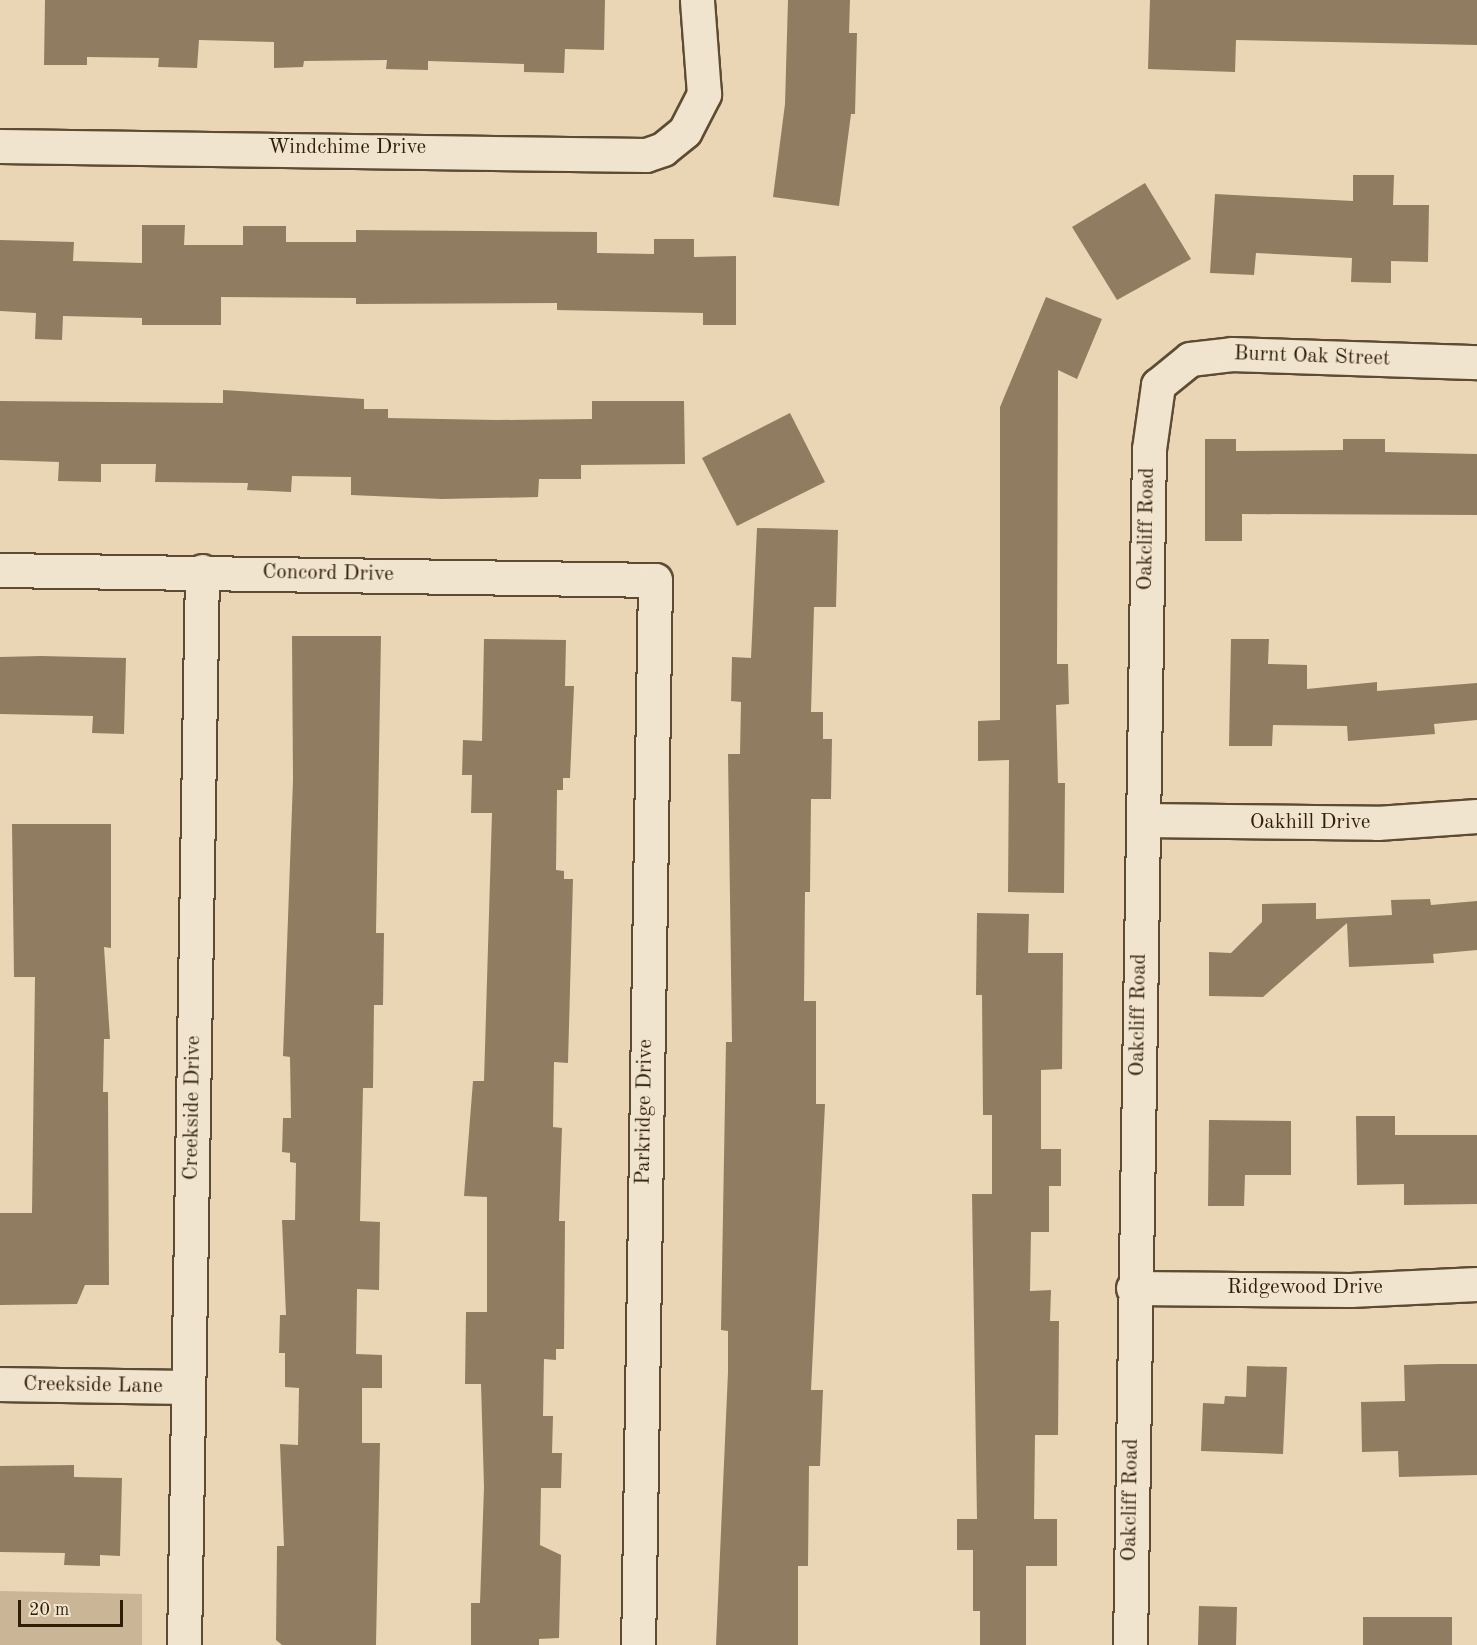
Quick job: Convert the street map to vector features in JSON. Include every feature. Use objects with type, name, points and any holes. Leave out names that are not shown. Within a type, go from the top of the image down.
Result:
[{"type":"street","name":"Windchime Drive","points":[[0,146],[556,150],[625,157],[663,149],[685,130],[704,94],[697,0]]},
{"type":"street","name":"Burnt Oak Street","points":[[1158,385],[1190,359],[1232,354],[1477,362]]},
{"type":"street","name":"Oakcliff Road","points":[[1130,1645],[1133,1288],[1149,449],[1158,385]]},
{"type":"street","name":"Concord Drive","points":[[0,570],[201,571],[655,580]]},
{"type":"street","name":"Creekside Drive","points":[[184,1645],[186,1388],[201,571]]},
{"type":"street","name":"Parkridge Drive","points":[[638,1645],[655,580]]},
{"type":"street","name":"Oakhill Drive","points":[[1143,820],[1377,823],[1477,816]]},
{"type":"street","name":"Ridgewood Drive","points":[[1133,1288],[1350,1290],[1477,1284]]},
{"type":"street","name":"Creekside Lane","points":[[0,1384],[186,1388]]},
{"type":"shaded area","points":[[0,1591],[142,1594],[142,1645],[0,1645]]},
{"type":"building","points":[[45,0],[605,0],[604,50],[565,49],[564,73],[524,72],[524,64],[428,61],[428,70],[386,69],[387,60],[304,61],[303,67],[274,68],[274,42],[199,40],[197,68],[158,67],[159,58],[87,57],[87,65],[44,65]]},
{"type":"building","points":[[788,0],[850,0],[849,33],[857,33],[855,114],[851,114],[839,206],[773,197],[785,104]]},
{"type":"building","points":[[1150,0],[1477,0],[1477,45],[1236,40],[1235,72],[1148,69]]},
{"type":"building","points":[[1353,175],[1394,175],[1393,205],[1429,205],[1428,262],[1391,261],[1391,283],[1351,282],[1352,258],[1256,253],[1254,275],[1210,273],[1215,194],[1353,201]]},
{"type":"building","points":[[1145,183],[1191,259],[1117,300],[1072,227]]},
{"type":"building","points":[[142,225],[185,225],[184,245],[243,245],[243,226],[286,226],[286,242],[356,242],[356,230],[597,232],[597,253],[654,254],[654,239],[694,239],[694,257],[736,256],[736,325],[703,325],[703,313],[557,310],[557,303],[356,304],[356,298],[221,297],[221,325],[142,325],[142,318],[63,316],[62,340],[35,339],[36,313],[0,311],[0,240],[74,242],[73,261],[142,263]]},
{"type":"building","points":[[1046,297],[1102,319],[1077,379],[1058,370],[1057,664],[1068,664],[1069,704],[1056,705],[1058,783],[1065,783],[1064,893],[1008,892],[1009,760],[978,761],[978,721],[1000,720],[1000,407]]},
{"type":"building","points":[[223,390],[364,399],[364,409],[388,409],[388,418],[592,419],[592,401],[684,401],[685,464],[581,465],[581,479],[539,479],[538,497],[442,499],[351,495],[351,477],[292,476],[291,492],[247,490],[248,483],[155,482],[156,464],[101,464],[101,482],[58,481],[59,462],[0,460],[0,401],[223,403]]},
{"type":"building","points":[[790,413],[825,482],[737,526],[702,458]]},
{"type":"building","points":[[1205,439],[1236,439],[1236,451],[1343,450],[1343,439],[1385,439],[1385,452],[1477,454],[1477,515],[1242,514],[1242,541],[1205,541]]},
{"type":"building","points":[[757,528],[838,530],[836,607],[814,607],[811,712],[823,712],[823,739],[832,739],[831,799],[811,799],[810,892],[805,892],[804,1001],[816,1001],[816,1104],[825,1104],[811,1390],[823,1390],[820,1466],[809,1466],[808,1566],[798,1566],[798,1645],[716,1645],[728,1372],[728,1331],[721,1330],[726,1042],[732,1042],[728,754],[740,754],[741,702],[731,701],[732,657],[751,658]]},
{"type":"building","points":[[292,636],[381,636],[376,933],[384,933],[383,1005],[374,1005],[373,1088],[363,1088],[360,1221],[380,1222],[379,1290],[357,1289],[356,1354],[382,1355],[382,1388],[362,1388],[362,1443],[380,1443],[376,1645],[282,1645],[276,1640],[277,1546],[284,1546],[280,1444],[298,1445],[299,1388],[285,1387],[285,1353],[279,1353],[280,1315],[286,1315],[282,1220],[295,1220],[296,1163],[290,1162],[290,1153],[282,1152],[283,1118],[291,1118],[290,1057],[283,1056],[293,780]]},
{"type":"building","points":[[484,639],[566,640],[565,686],[574,686],[570,778],[563,778],[563,790],[557,790],[556,870],[564,871],[564,879],[573,879],[568,1063],[554,1062],[553,1127],[562,1128],[559,1221],[565,1221],[564,1349],[556,1349],[556,1360],[544,1359],[543,1416],[553,1416],[552,1453],[562,1453],[561,1488],[541,1488],[540,1545],[561,1555],[559,1638],[539,1639],[539,1645],[471,1645],[471,1603],[480,1603],[484,1487],[481,1384],[465,1384],[466,1312],[487,1312],[487,1197],[464,1196],[473,1081],[484,1081],[492,813],[471,813],[472,775],[462,775],[463,740],[482,741]]},
{"type":"building","points":[[1231,639],[1269,639],[1268,664],[1307,665],[1307,689],[1377,682],[1377,691],[1477,683],[1477,720],[1434,724],[1435,734],[1348,741],[1347,726],[1273,725],[1272,746],[1229,746]]},
{"type":"building","points":[[0,657],[126,658],[124,734],[92,733],[93,716],[0,714]]},
{"type":"building","points":[[12,824],[111,824],[111,948],[104,947],[110,1039],[104,1039],[103,1092],[108,1092],[109,1285],[85,1285],[77,1304],[0,1305],[0,1213],[32,1213],[35,977],[14,977]]},
{"type":"building","points":[[1430,899],[1431,905],[1477,901],[1477,950],[1433,954],[1434,963],[1349,967],[1347,923],[1263,997],[1209,996],[1209,952],[1231,953],[1262,922],[1262,904],[1316,903],[1316,919],[1392,915],[1391,900]]},
{"type":"building","points":[[977,913],[1029,914],[1028,953],[1063,953],[1062,1069],[1041,1070],[1041,1149],[1061,1149],[1061,1186],[1049,1186],[1049,1232],[1031,1232],[1030,1291],[1051,1290],[1050,1321],[1059,1321],[1058,1435],[1035,1435],[1034,1519],[1057,1519],[1057,1566],[1026,1566],[1026,1645],[980,1645],[980,1611],[973,1611],[973,1550],[957,1550],[957,1519],[977,1519],[972,1194],[992,1194],[992,1115],[983,1115],[982,995],[976,995]]},
{"type":"building","points":[[1356,1116],[1395,1116],[1395,1135],[1477,1135],[1477,1204],[1404,1205],[1404,1184],[1357,1185]]},
{"type":"building","points":[[1209,1120],[1291,1121],[1291,1175],[1245,1175],[1244,1206],[1208,1206]]},
{"type":"building","points":[[1477,1364],[1477,1475],[1399,1477],[1398,1451],[1362,1452],[1361,1402],[1405,1401],[1404,1365]]},
{"type":"building","points":[[1247,1366],[1287,1367],[1283,1454],[1201,1451],[1203,1403],[1224,1404],[1225,1396],[1246,1397]]},
{"type":"building","points":[[74,1465],[74,1477],[122,1478],[120,1556],[100,1555],[100,1566],[64,1565],[65,1553],[0,1552],[0,1466]]},
{"type":"building","points":[[1199,1606],[1237,1607],[1236,1645],[1198,1645]]},
{"type":"building","points":[[1363,1617],[1452,1617],[1452,1645],[1363,1645]]}]
